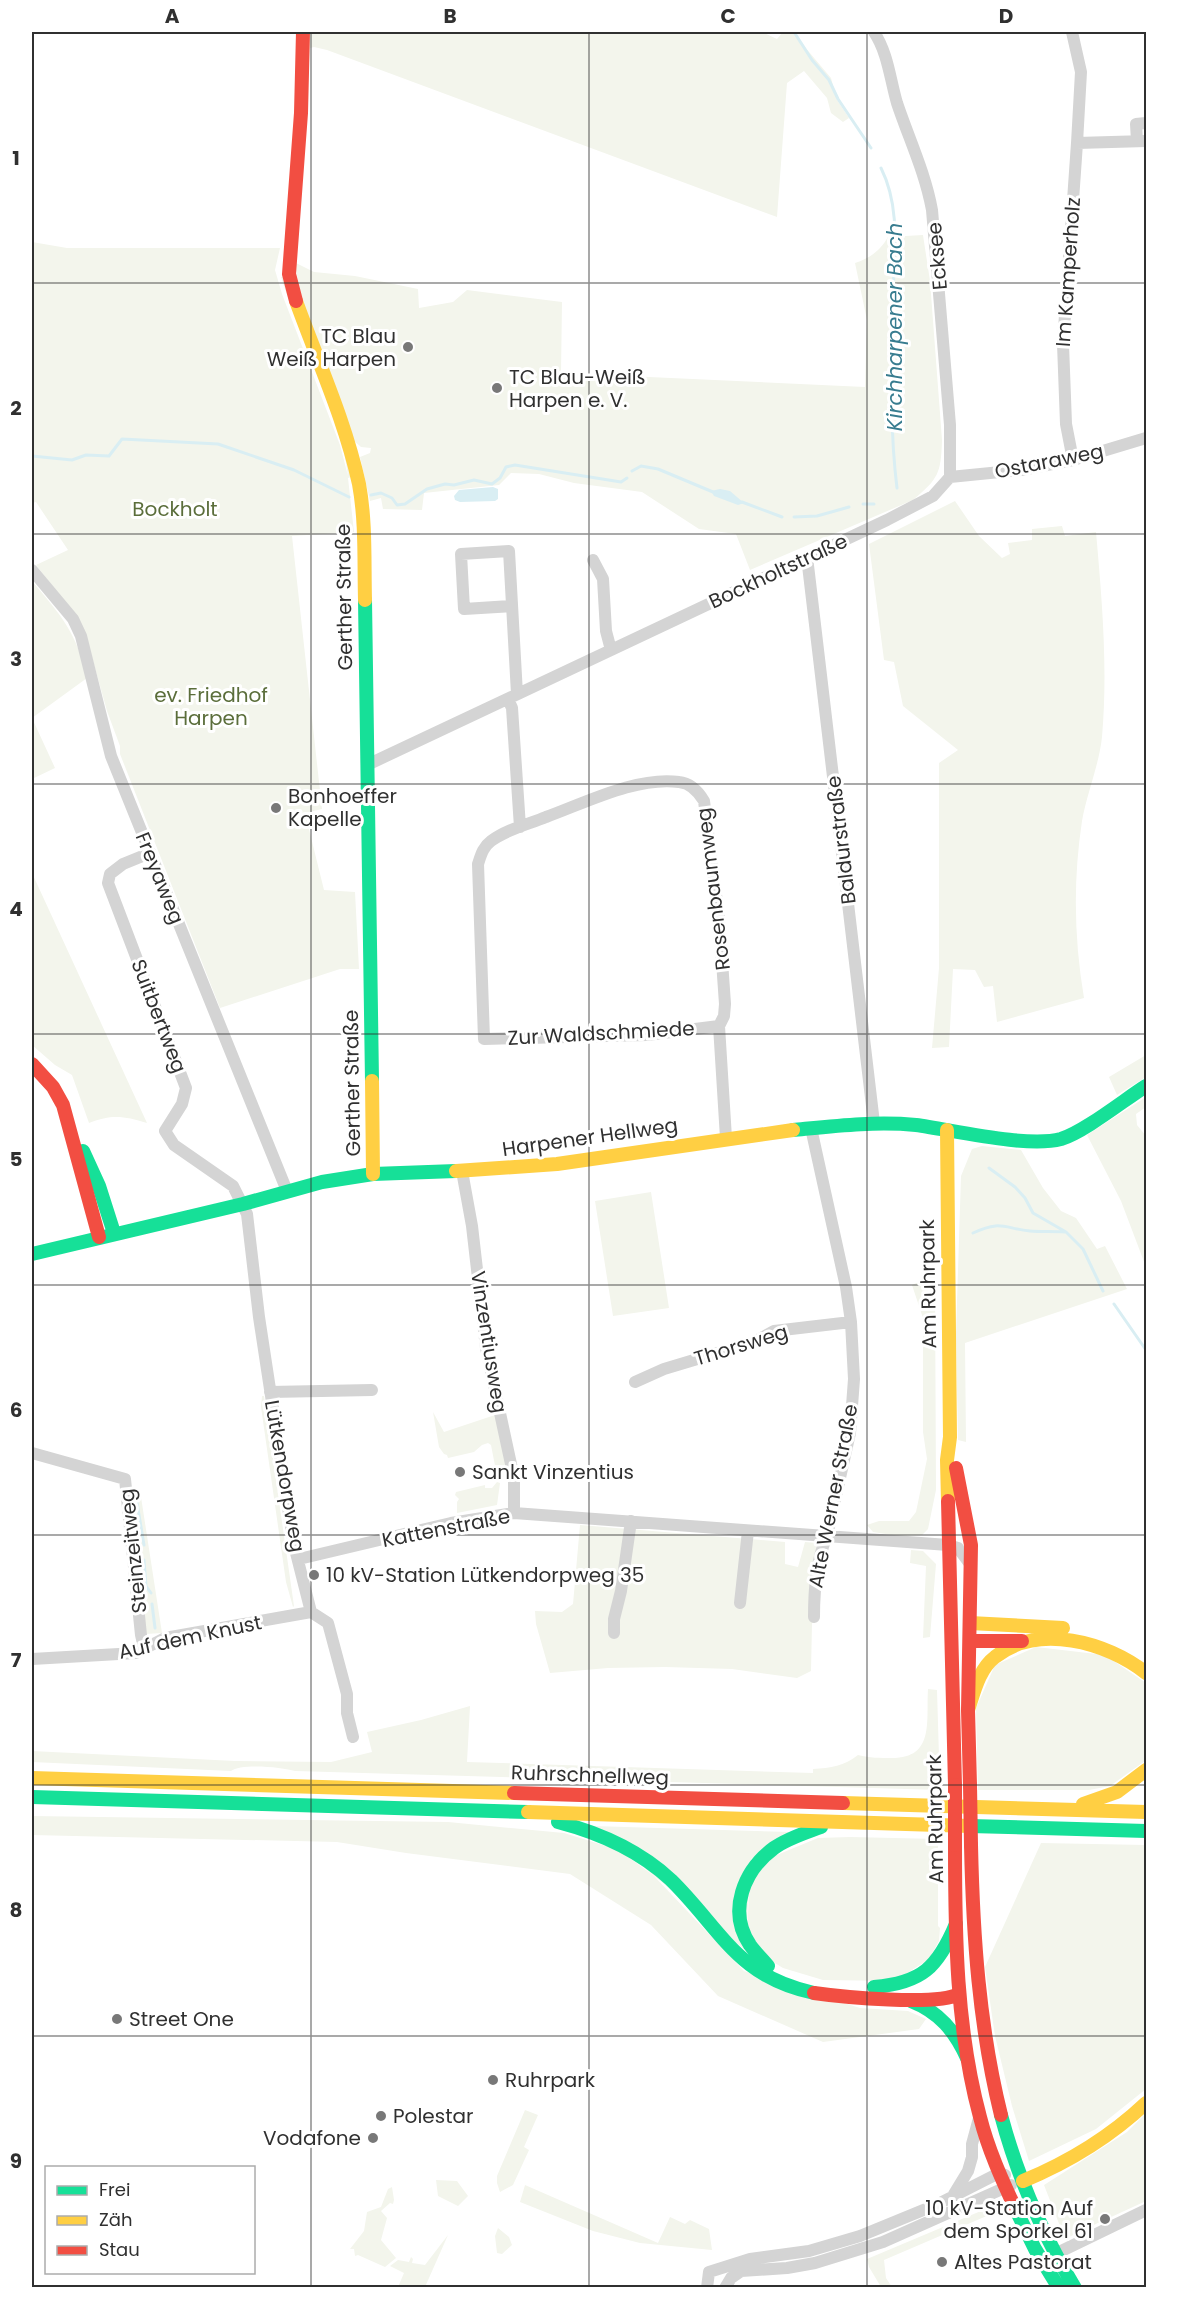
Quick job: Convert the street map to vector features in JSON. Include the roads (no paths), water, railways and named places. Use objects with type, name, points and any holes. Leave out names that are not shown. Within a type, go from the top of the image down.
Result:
[{"type":"main road","name":"Gerther Straße","points":[[303,32],[301,113],[289,274],[299,310],[338,405],[359,486],[364,536],[373,1174]]},
{"type":"main road","points":[[32,1064],[53,1087],[92,1168],[114,1233]]},
{"type":"main road","name":"Harpener Hellweg","points":[[32,1254],[243,1204],[322,1182],[373,1174],[462,1171],[557,1164],[726,1138],[874,1123],[914,1125],[1039,1142],[1064,1138],[1146,1086]]},
{"type":"main road","points":[[67,1119],[99,1237]]},
{"type":"main road","name":"Am Ruhrpark","points":[[947,1130],[950,1437],[947,1461],[948,1545],[959,1994],[967,2058],[979,2117],[1005,2187],[1041,2259],[1059,2288]]},
{"type":"main road","name":"Am Ruhrpark","points":[[950,1437],[971,1545],[968,1710],[971,1845],[976,1972],[985,2046],[1000,2112],[1023,2181],[1056,2254],[1075,2288]]},
{"type":"main road","points":[[951,1644],[970,1623],[1078,1628]]},
{"type":"main road","points":[[951,1644],[970,1641],[1038,1641],[1100,1647],[1128,1658],[1146,1673]]},
{"type":"main road","points":[[968,1710],[978,1679],[996,1656],[1015,1646],[1038,1641]]},
{"type":"main road","points":[[1044,1809],[1098,1801],[1129,1784],[1146,1770]]},
{"type":"main road","name":"Ruhrschnellweg","points":[[32,1778],[1146,1812]]},
{"type":"main road","name":"Ruhrschnellweg","points":[[32,1797],[1146,1831]]},
{"type":"main road","points":[[503,1812],[542,1818],[585,1829],[630,1848],[650,1861],[667,1877],[729,1949],[759,1972],[794,1988],[823,1994],[897,1999],[942,1999],[952,1998],[959,1994],[968,1986],[976,1972]]},
{"type":"main road","points":[[854,1823],[834,1824],[800,1833],[780,1844],[755,1863],[743,1883],[739,1898],[739,1914],[741,1929],[756,1955],[772,1970],[812,1984],[854,1987],[898,1985],[924,1975],[938,1962],[956,1924]]},
{"type":"main road","points":[[897,1999],[921,2005],[939,2016],[956,2036],[967,2058]]},
{"type":"main road","points":[[1023,2181],[1091,2148],[1131,2118],[1146,2103]]},
{"type":"street","name":"Ecksee","points":[[874,32],[886,56],[893,90],[908,136],[928,184],[950,425],[950,477]]},
{"type":"street","name":"Im Kamperholz","points":[[1072,32],[1081,72],[1063,344],[1066,424],[1073,460]]},
{"type":"street","points":[[1077,143],[1142,141],[1136,124],[1146,123]]},
{"type":"street","name":"Ostaraweg","points":[[950,477],[1021,470],[1073,460],[1146,438]]},
{"type":"street","name":"Bockholtstraße","points":[[367,765],[887,520],[933,496],[950,477]]},
{"type":"street","points":[[512,606],[464,609],[461,554],[509,551],[512,606],[512,708],[520,827]]},
{"type":"street","name":"Baldurstraße","points":[[807,557],[874,1123]]},
{"type":"street","points":[[593,560],[603,579],[606,631],[611,650]]},
{"type":"street","name":"Freyaweg","points":[[32,570],[73,619],[81,636],[111,756],[287,1191]]},
{"type":"street","name":"Rosenbaumweg","points":[[484,1038],[478,864],[485,846],[492,840],[520,827],[623,789],[647,783],[681,782],[698,792],[704,801],[719,918],[725,1004],[724,1016],[718,1026],[726,1138]]},
{"type":"street","name":"Suitbertweg","points":[[150,853],[123,864],[110,874],[108,883],[186,1088],[182,1104],[165,1131],[174,1145],[233,1186],[243,1204]]},
{"type":"street","name":"Zur Waldschmiede","points":[[484,1038],[647,1035],[718,1026]]},
{"type":"street","name":"Alte Werner Straße","points":[[811,1128],[846,1287],[851,1322],[854,1379],[850,1433],[827,1536],[820,1551],[814,1617]]},
{"type":"street","name":"Vinzentiusweg","points":[[462,1171],[472,1226],[486,1348],[514,1478],[514,1513]]},
{"type":"street","name":"Lütkendorpweg","points":[[243,1204],[247,1214],[270,1392],[294,1545],[311,1611],[328,1623],[347,1694],[347,1713],[353,1737]]},
{"type":"street","name":"Thorsweg","points":[[634,1382],[664,1369],[754,1342],[774,1331],[851,1322]]},
{"type":"street","points":[[270,1392],[372,1390]]},
{"type":"street","name":"Steinzeitweg","points":[[32,1454],[125,1479],[144,1648]]},
{"type":"street","points":[[964,1507],[962,1531],[948,1545],[958,1548],[971,1565]]},
{"type":"street","name":"Kattenstraße","points":[[299,1559],[451,1524],[514,1513],[948,1545]]},
{"type":"street","points":[[614,1633],[614,1619],[621,1591],[631,1521]]},
{"type":"street","points":[[740,1603],[748,1531]]},
{"type":"street","name":"Auf dem Knust","points":[[32,1659],[136,1653],[165,1638],[311,1611]]},
{"type":"street","points":[[952,2197],[968,2171],[979,2117]]},
{"type":"street","points":[[707,2288],[709,2272],[750,2259],[809,2251],[860,2236],[952,2197],[999,2173],[1023,2181]]},
{"type":"street","points":[[725,2288],[731,2278],[741,2271],[787,2268],[848,2254],[915,2229],[1005,2187],[1023,2181]]},
{"type":"street","points":[[1041,2259],[1056,2254],[1146,2210]]},
{"type":"waterway","name":"Kirchharpener Bach","points":[[794,32],[812,60],[829,80],[838,99],[871,148]]},
{"type":"waterway","name":"Kirchharpener Bach","points":[[881,168],[891,199],[895,230],[892,392],[897,488]]},
{"type":"waterway","name":"Kirchharpener Bach","points":[[32,456],[72,460],[86,455],[109,456],[122,439],[218,444],[294,470],[349,497]]},
{"type":"waterway","name":"Kirchharpener Bach","points":[[371,495],[381,493],[392,498],[397,505],[405,504],[427,489],[445,484],[454,485],[474,480],[492,484],[500,478],[506,467],[515,465],[621,482],[627,478]]},
{"type":"waterway","name":"Kirchharpener Bach","points":[[632,471],[641,466],[658,469],[713,492]]},
{"type":"waterway","name":"Kirchharpener Bach","points":[[742,502],[782,517]]},
{"type":"waterway","name":"Kirchharpener Bach","points":[[863,504],[874,504]]},
{"type":"waterway","name":"Kirchharpener Bach","points":[[794,517],[817,516],[849,507]]},
{"type":"waterway","name":"Kirchharpener Bach","points":[[989,1168],[1015,1187],[1025,1198],[1033,1213],[1066,1232],[1083,1249],[1103,1291]]},
{"type":"waterway","points":[[973,1233],[996,1226],[1030,1231],[1065,1232]]},
{"type":"waterway","name":"Kirchharpener Bach","points":[[1114,1304],[1146,1350]]},
{"type":"waterway","points":[[136,1497],[144,1545]]},
{"type":"waterway","points":[[144,1560],[146,1586],[151,1593]]},
{"type":"waterway","points":[[152,1604],[155,1628]]},
{"type":"place","name":"TC Blau Weiß Harpen","points":[[408,347]]},
{"type":"place","name":"TC Blau-Weiß Harpen e. V.","points":[[497,388]]},
{"type":"place","name":"Bonhoeffer Kapelle","points":[[276,808]]},
{"type":"place","name":"Sankt Vinzentius","points":[[460,1472]]},
{"type":"place","name":"10 kV-Station Lütkendorpweg 35","points":[[314,1575]]},
{"type":"place","name":"Street One","points":[[117,2019]]},
{"type":"place","name":"Ruhrpark","points":[[493,2080]]},
{"type":"place","name":"Polestar","points":[[381,2116]]},
{"type":"place","name":"Vodafone","points":[[373,2138]]},
{"type":"place","name":"10 kV-Station Auf dem Sporkel 61","points":[[1105,2219]]},
{"type":"place","name":"Altes Pastorat","points":[[942,2262]]},
{"type":"park label","name":"Bockholt","points":[[175,509]]},
{"type":"park label","name":"ev. Friedhof Harpen","points":[[211,706]]}]
